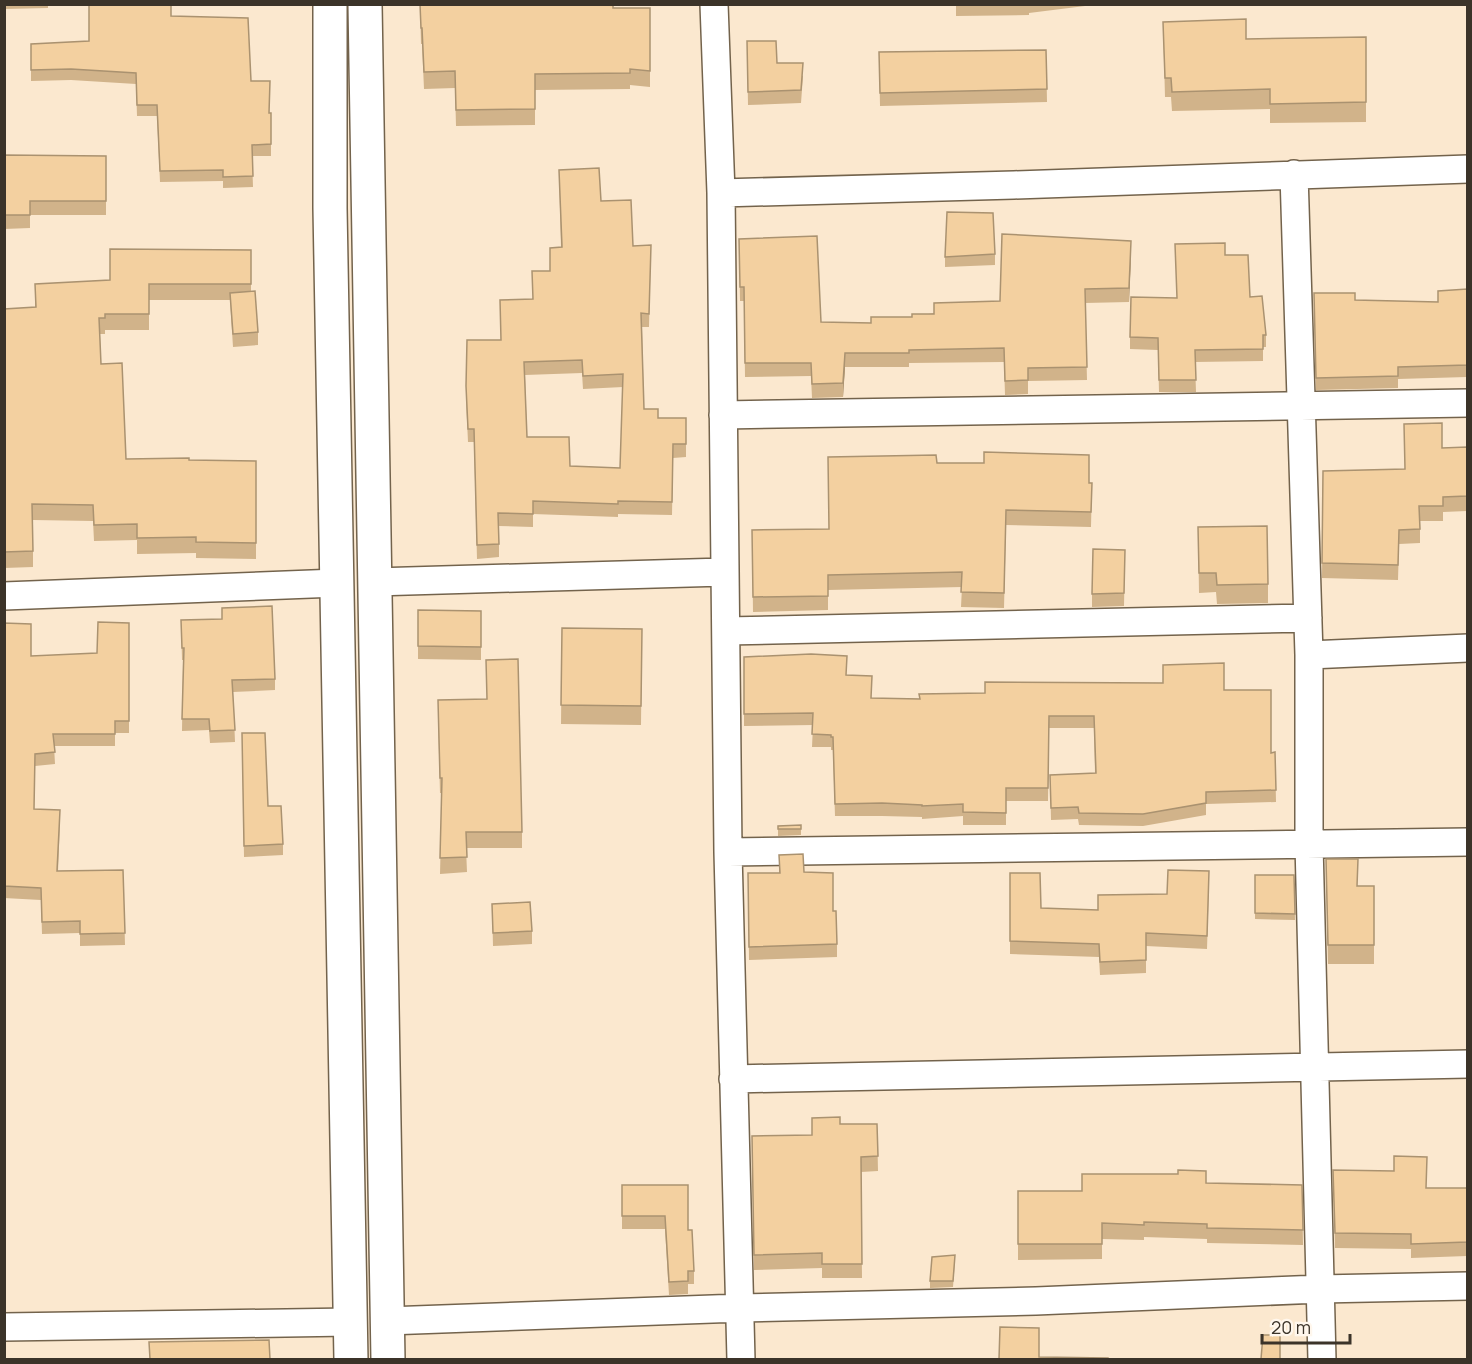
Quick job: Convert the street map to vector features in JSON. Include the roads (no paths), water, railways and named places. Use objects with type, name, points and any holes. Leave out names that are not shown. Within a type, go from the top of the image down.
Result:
[{"type":"main road","points":[[330,4],[330,208],[351,1359]]},
{"type":"main road","points":[[364,4],[388,1359]]},
{"type":"street","points":[[714,4],[721,193],[728,852],[741,1359]]},
{"type":"street","points":[[721,193],[1467,169]]},
{"type":"street","points":[[1294,174],[1309,655],[1309,844],[1322,1359]]},
{"type":"street","points":[[723,415],[1467,403]]},
{"type":"street","points":[[374,582],[724,572]]},
{"type":"street","points":[[4,596],[337,583]]},
{"type":"street","points":[[726,631],[1308,618]]},
{"type":"street","points":[[1309,655],[1467,648]]},
{"type":"street","points":[[728,852],[1467,842]]},
{"type":"street","points":[[733,1079],[1467,1064]]},
{"type":"street","points":[[387,1321],[1467,1286]]},
{"type":"street","points":[[4,1327],[350,1322]]}]
